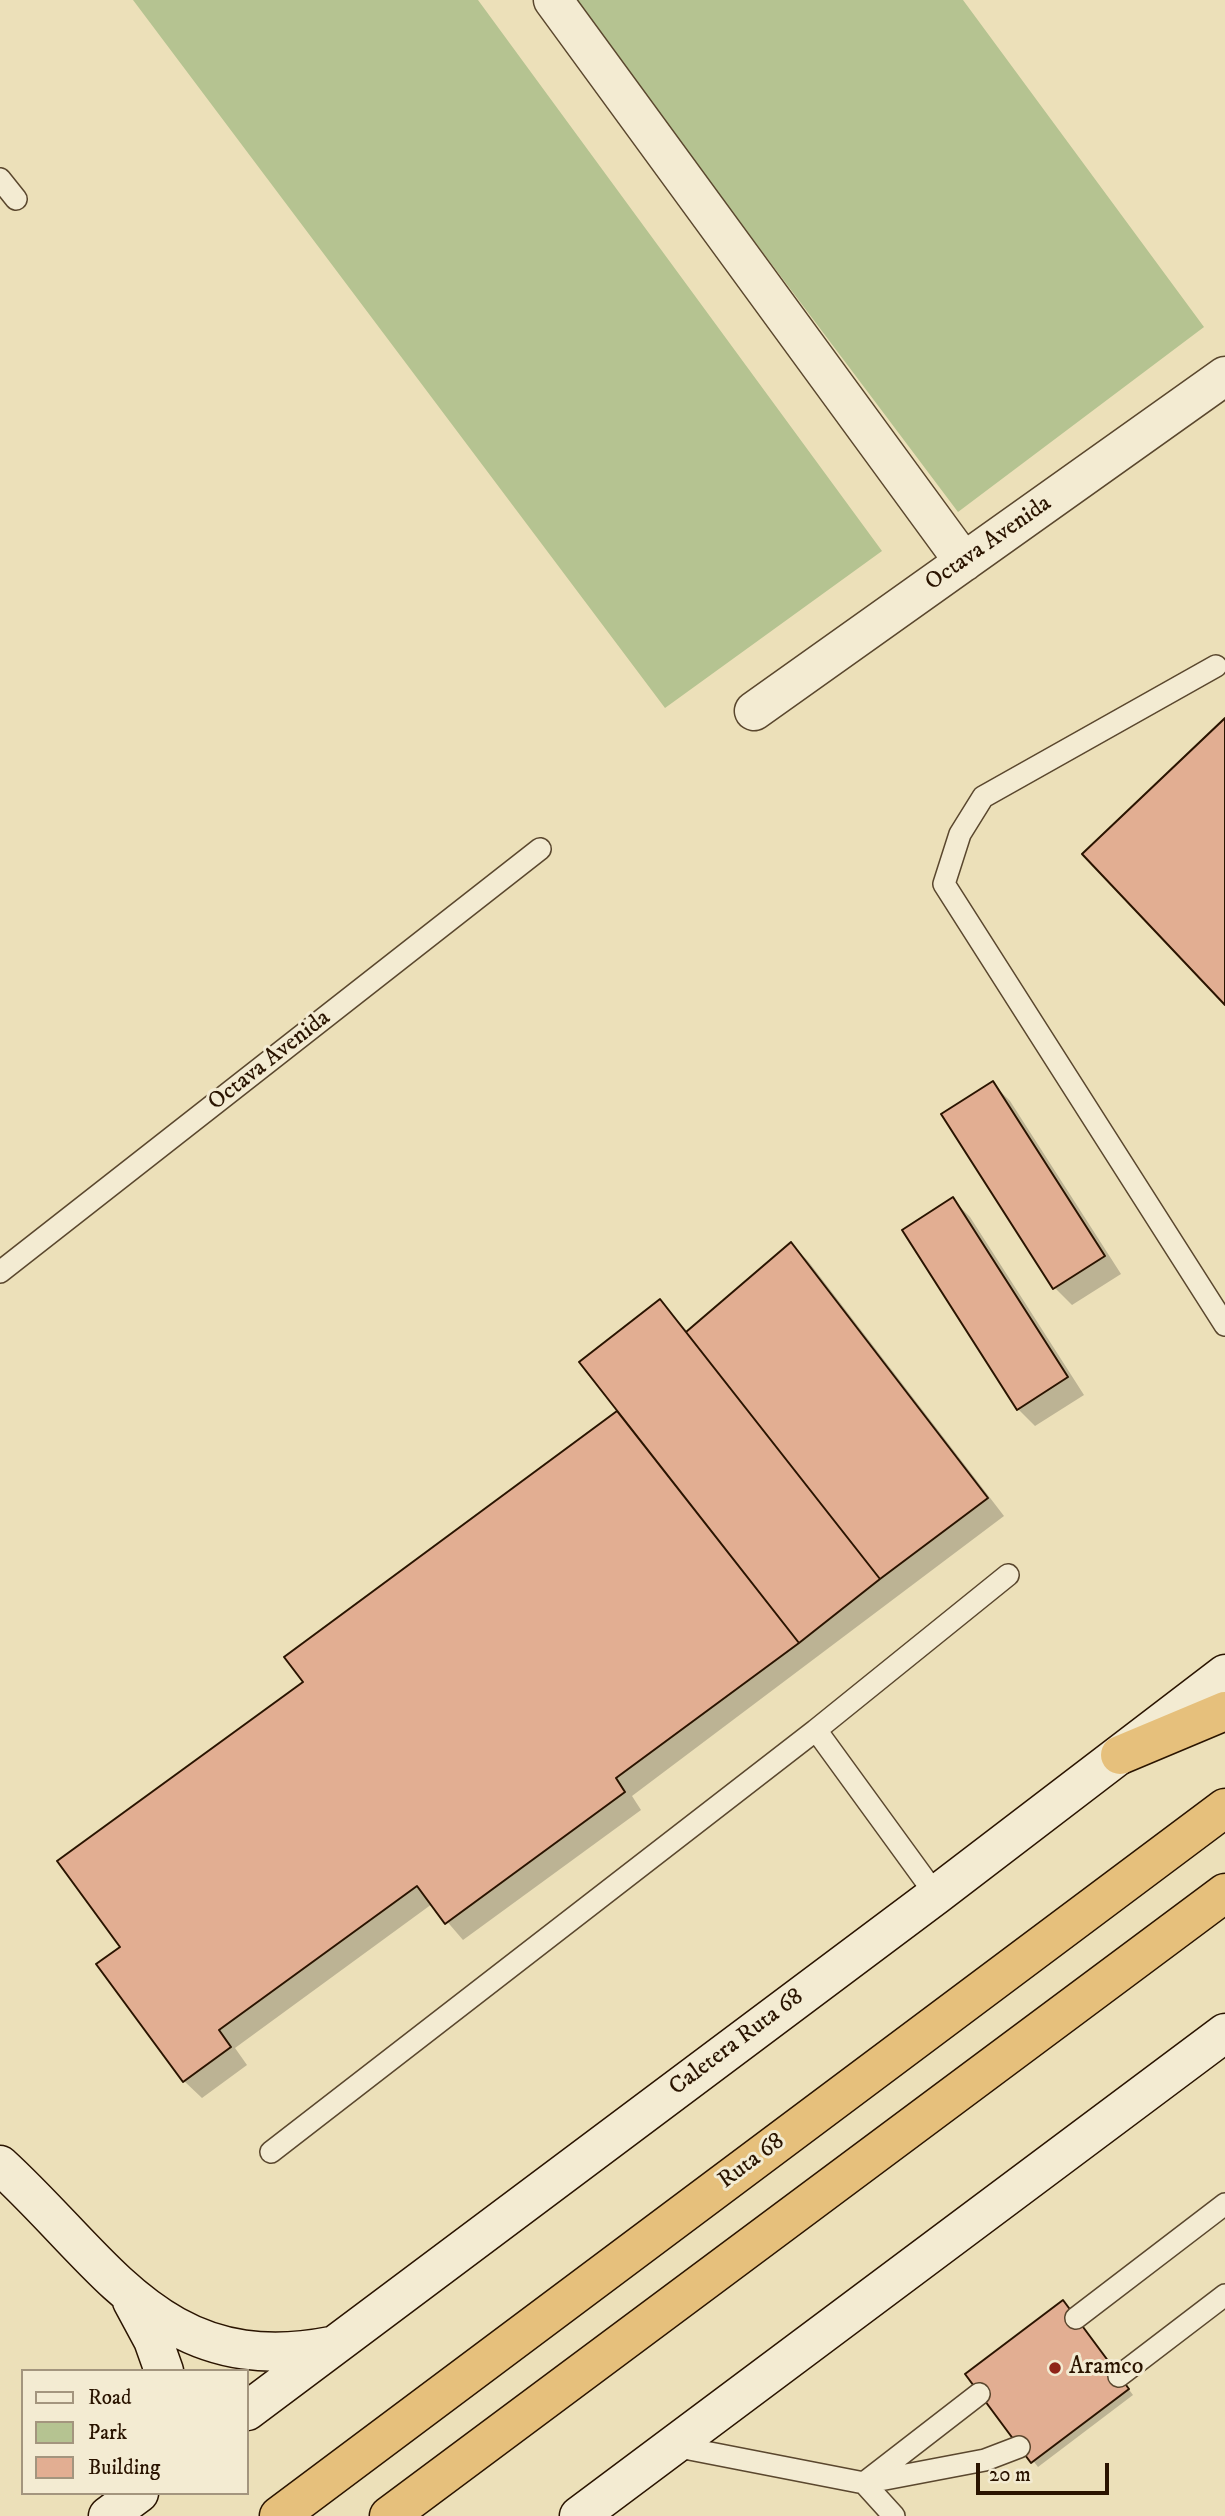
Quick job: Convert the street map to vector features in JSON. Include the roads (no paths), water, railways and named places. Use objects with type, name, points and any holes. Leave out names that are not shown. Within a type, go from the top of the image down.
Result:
[{"type":"highway","points":[[1120,1755],[1225,1710]]},
{"type":"highway","name":"Ruta 68","points":[[279,2516],[1225,1808]]},
{"type":"highway","points":[[389,2516],[1225,1893]]},
{"type":"main road","points":[[552,0],[964,562]]},
{"type":"main road","name":"Octava Avenida","points":[[754,711],[1225,376]]},
{"type":"main road","name":"Caletera Ruta 68","points":[[248,2410],[936,1895],[1225,1674]]},
{"type":"main road","points":[[579,2516],[1225,2033]]},
{"type":"main road","points":[[0,2165],[142,2306],[172,2327],[205,2342],[237,2350],[269,2353],[332,2345]]},
{"type":"main road","points":[[116,2280],[142,2319],[163,2369]]},
{"type":"main road","points":[[108,2516],[136,2495]]},
{"type":"lane","points":[[0,179],[16,199]]},
{"type":"lane","points":[[1216,666],[983,797],[960,834],[944,884],[1225,1325]]},
{"type":"lane","name":"Octava Avenida","points":[[0,1272],[540,849]]},
{"type":"lane","points":[[271,2152],[817,1730],[1009,1575]]},
{"type":"lane","points":[[817,1730],[936,1895]]},
{"type":"lane","points":[[1076,2318],[1225,2204]]},
{"type":"lane","points":[[1119,2376],[1225,2295]]},
{"type":"lane","points":[[864,2483],[979,2394]]},
{"type":"lane","points":[[674,2446],[864,2483],[985,2460],[1019,2447]]},
{"type":"lane","points":[[864,2483],[894,2516]]},
{"type":"place","name":"Aramco","points":[[1055,2368]]}]
